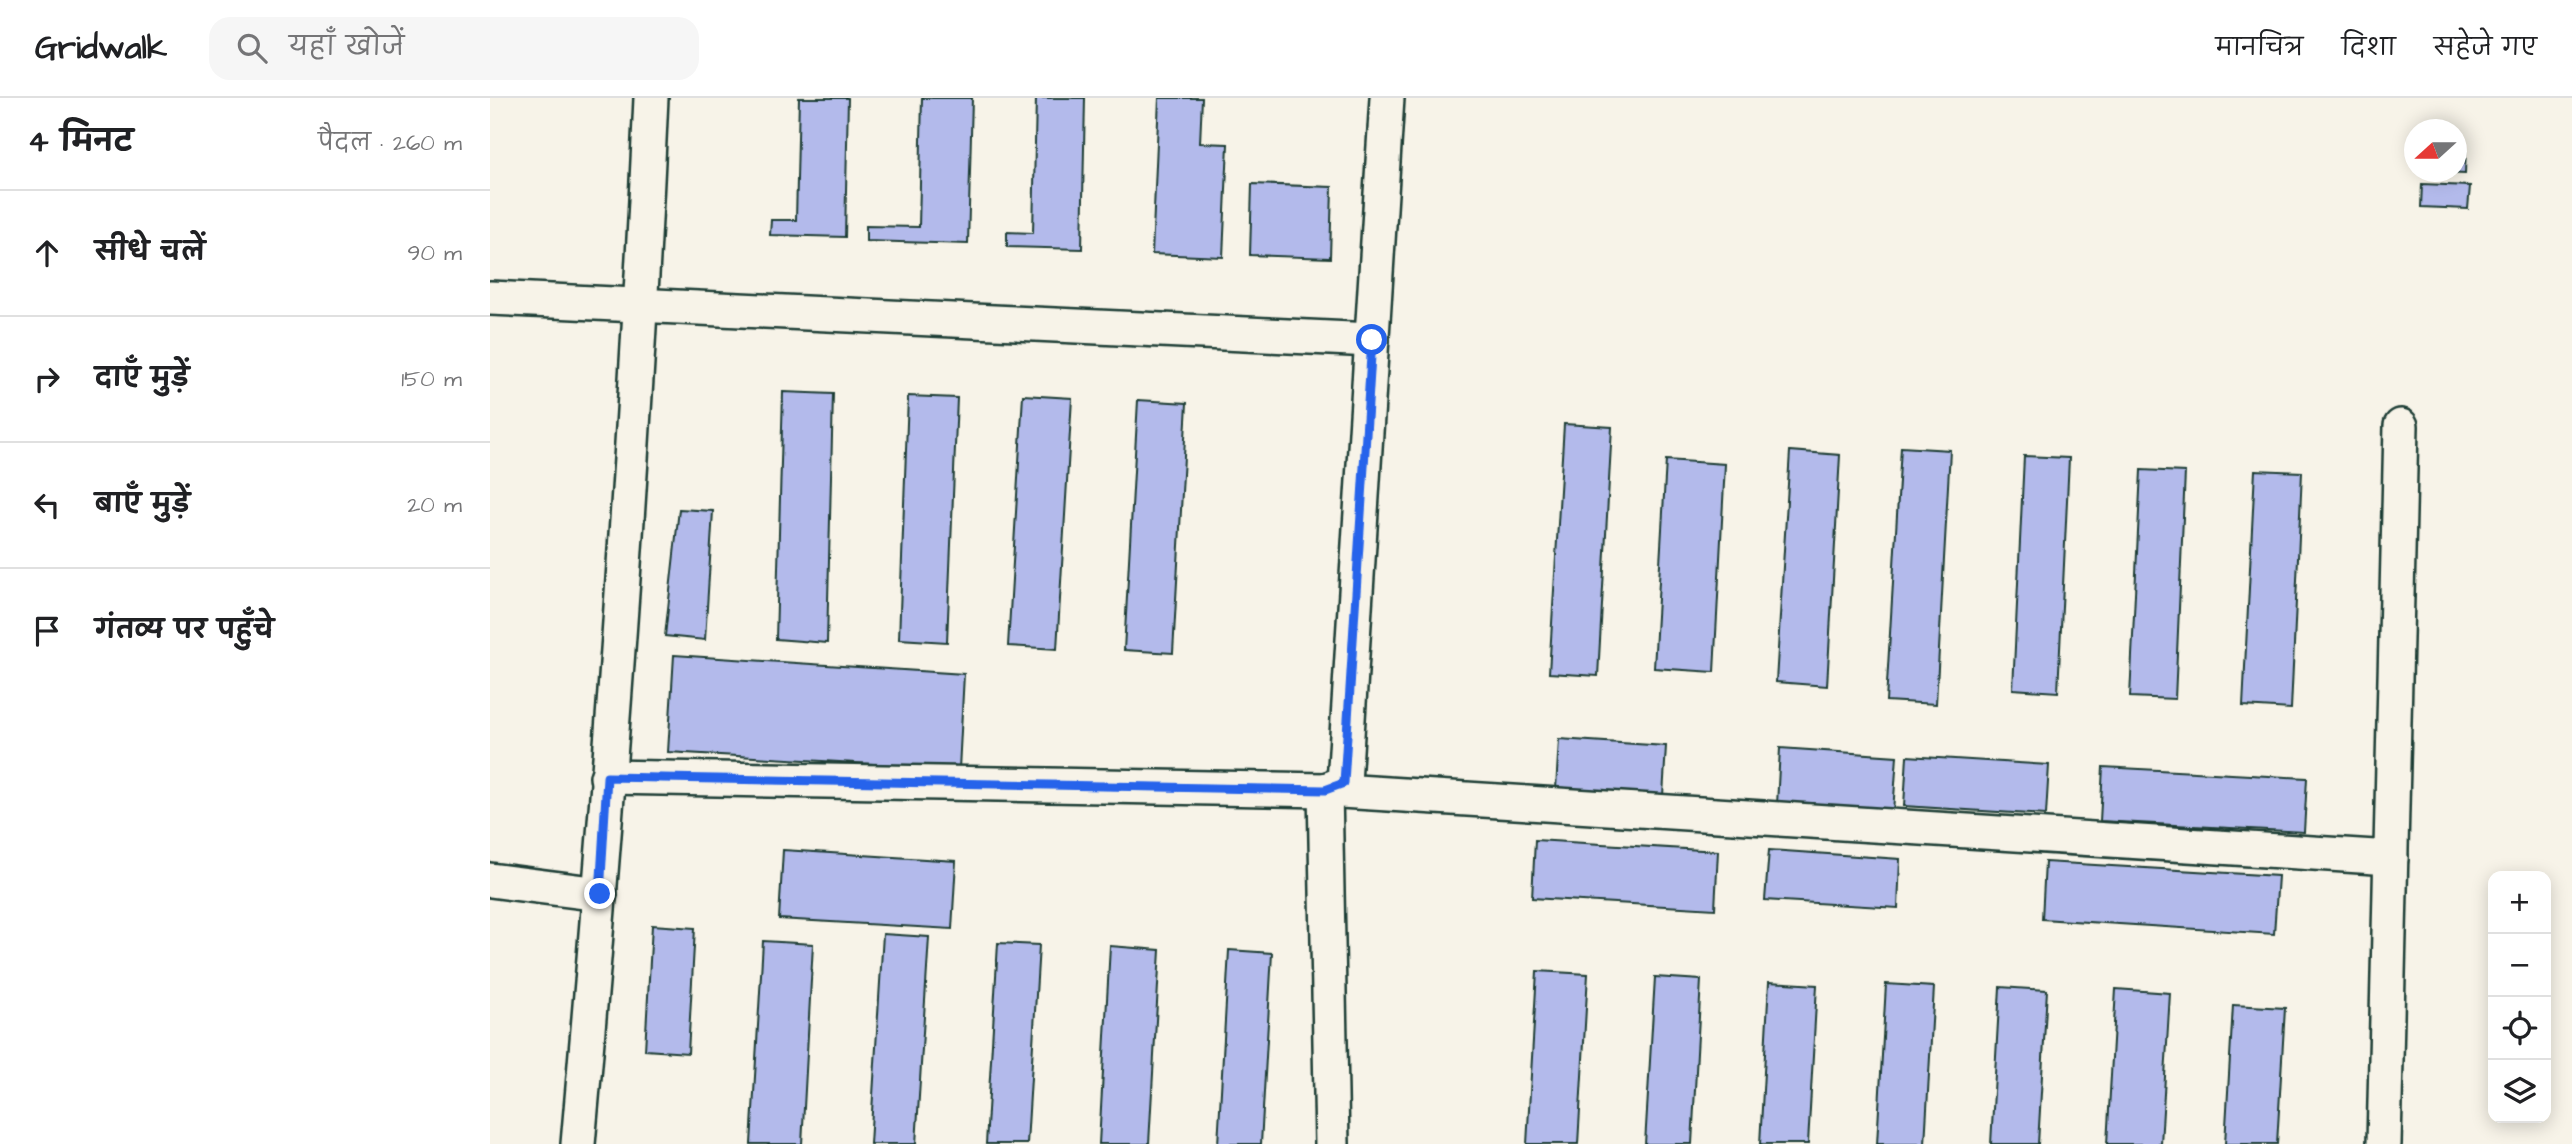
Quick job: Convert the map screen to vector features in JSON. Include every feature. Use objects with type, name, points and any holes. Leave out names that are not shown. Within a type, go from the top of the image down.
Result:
[{"type":"street","points":[[578,1144],[600,894],[641,304],[651,98]]},
{"type":"street","points":[[1325,790],[1344,783],[1387,98]]},
{"type":"street","points":[[490,298],[1372,340]]},
{"type":"street","points":[[2384,1144],[2401,426]]},
{"type":"street","points":[[607,777],[1325,790],[2391,858]]},
{"type":"street","points":[[1325,790],[1332,1144]]},
{"type":"street","points":[[490,880],[600,894]]},
{"type":"building","points":[[799,98],[848,98],[845,237],[770,235],[771,220],[796,220]]},
{"type":"building","points":[[922,98],[972,98],[968,244],[866,241],[866,226],[919,227]]},
{"type":"building","points":[[1036,98],[1085,98],[1082,249],[1007,247],[1007,232],[1033,233]]},
{"type":"building","points":[[1159,98],[1202,98],[1200,143],[1228,144],[1223,257],[1152,254]]},
{"type":"building","points":[[1252,184],[1332,187],[1330,258],[1250,255]]},
{"type":"building","points":[[2422,184],[2470,186],[2468,209],[2421,207]]},
{"type":"building","points":[[783,392],[833,394],[827,643],[776,639]]},
{"type":"building","points":[[1023,395],[1072,398],[1057,649],[1008,646]]},
{"type":"building","points":[[908,396],[957,398],[947,642],[899,639]]},
{"type":"building","points":[[1138,400],[1187,403],[1173,653],[1124,650]]},
{"type":"building","points":[[1564,424],[1612,427],[1598,676],[1549,673]]},
{"type":"building","points":[[1901,447],[1950,450],[1936,704],[1886,701]]},
{"type":"building","points":[[1790,451],[1840,455],[1827,686],[1776,682]]},
{"type":"building","points":[[2024,456],[2069,458],[2058,692],[2013,689]]},
{"type":"building","points":[[1666,460],[1725,464],[1714,672],[1654,668]]},
{"type":"building","points":[[2141,470],[2185,472],[2175,699],[2130,697]]},
{"type":"building","points":[[2255,470],[2302,472],[2291,709],[2243,706]]},
{"type":"building","points":[[679,509],[713,511],[705,640],[665,636]]},
{"type":"building","points":[[674,655],[964,674],[959,769],[668,752]]},
{"type":"building","points":[[1559,739],[1666,746],[1663,796],[1556,789]]},
{"type":"building","points":[[1780,748],[1897,756],[1893,812],[1777,805]]},
{"type":"building","points":[[1907,756],[2049,765],[2046,815],[1904,806]]},
{"type":"building","points":[[2103,767],[2307,778],[2304,832],[2100,821]]},
{"type":"building","points":[[1535,840],[1718,851],[1715,909],[1532,898]]},
{"type":"building","points":[[783,850],[956,861],[952,929],[779,919]]},
{"type":"building","points":[[1769,850],[1900,859],[1898,908],[1765,900]]},
{"type":"building","points":[[2045,862],[2278,876],[2274,934],[2042,919]]},
{"type":"building","points":[[652,925],[695,928],[688,1053],[645,1050]]},
{"type":"building","points":[[883,934],[929,937],[916,1144],[870,1144]]},
{"type":"building","points":[[763,941],[813,944],[802,1144],[751,1144]]},
{"type":"building","points":[[998,943],[1039,945],[1027,1144],[986,1144]]},
{"type":"building","points":[[1110,946],[1160,950],[1149,1144],[1099,1144]]},
{"type":"building","points":[[1229,950],[1272,953],[1261,1144],[1218,1144]]},
{"type":"building","points":[[1537,971],[1588,974],[1578,1144],[1527,1144]]},
{"type":"building","points":[[1655,977],[1701,980],[1692,1144],[1645,1144]]},
{"type":"building","points":[[1769,982],[1817,985],[1808,1144],[1760,1144]]},
{"type":"building","points":[[1886,984],[1934,987],[1925,1144],[1877,1144]]},
{"type":"building","points":[[2000,987],[2047,990],[2038,1144],[1991,1144]]},
{"type":"building","points":[[2116,989],[2170,993],[2161,1144],[2107,1144]]},
{"type":"building","points":[[2233,1005],[2285,1008],[2277,1144],[2225,1144]]},
{"type":"route","points":[[600,894],[607,777],[1325,790],[1344,783],[1372,340]]}]
